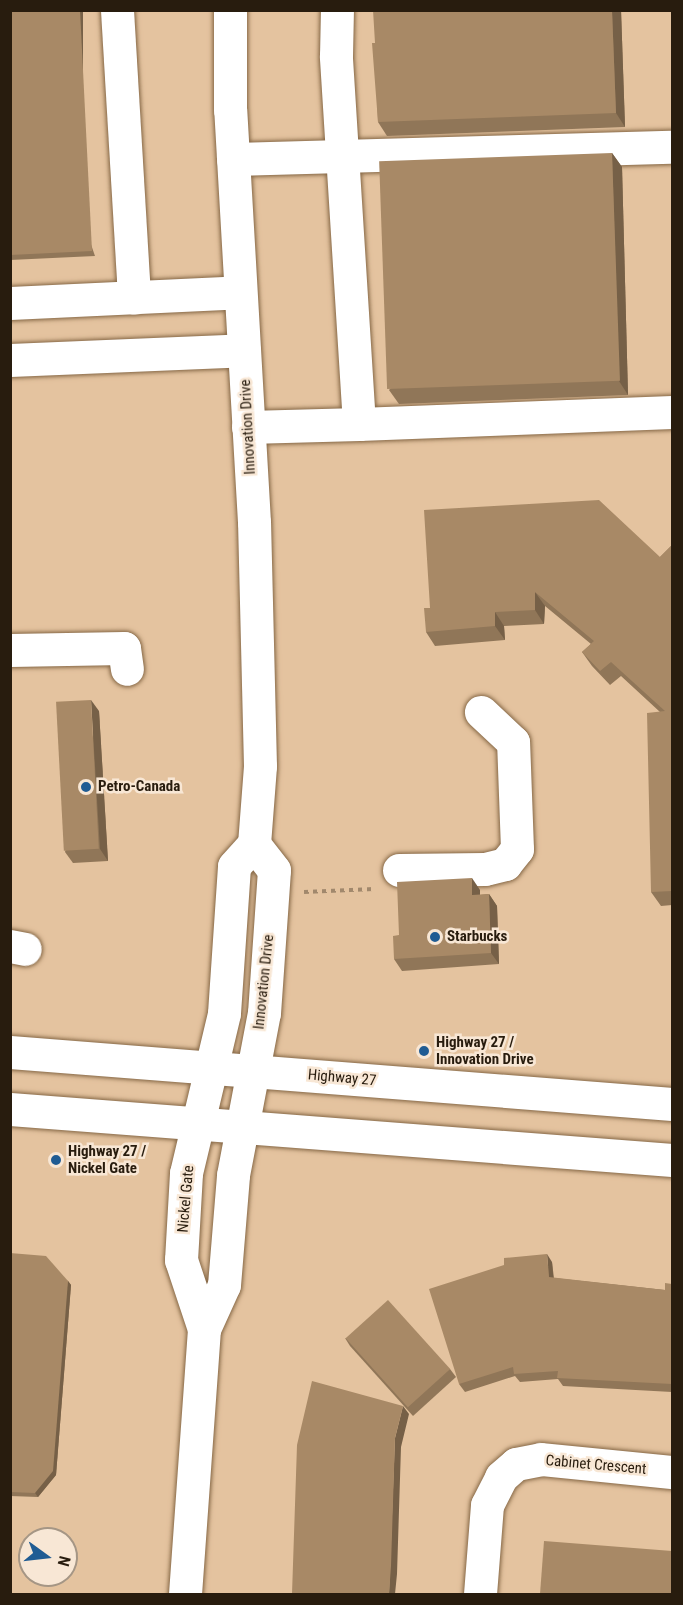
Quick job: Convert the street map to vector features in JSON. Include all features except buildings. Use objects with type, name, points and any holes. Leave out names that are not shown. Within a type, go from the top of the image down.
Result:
[{"type":"street","points":[[117,10],[134,297]]},
{"type":"street","name":"Innovation Drive","points":[[230,10],[233,159],[248,427],[260,766],[254,844],[274,870],[264,1013],[242,1127]]},
{"type":"street","points":[[337,10],[336,56],[345,157],[359,424]]},
{"type":"street","points":[[233,159],[672,147]]},
{"type":"street","points":[[10,303],[240,291]]},
{"type":"street","points":[[10,360],[244,350]]},
{"type":"street","points":[[248,427],[672,412]]},
{"type":"street","points":[[10,650],[124,648],[127,669]]},
{"type":"street","points":[[399,870],[485,868],[505,864],[517,849],[513,742],[481,712]]},
{"type":"street","points":[[212,1067],[224,1013],[234,866],[254,844]]},
{"type":"street","name":"Highway 27","points":[[10,1052],[672,1104]]},
{"type":"street","name":"Nickel Gate","points":[[204,1329],[181,1260],[186,1173],[212,1067]]},
{"type":"street","points":[[10,1109],[672,1160]]},
{"type":"street","name":"Nickel Gate","points":[[185,1594],[204,1329],[224,1285],[233,1175],[242,1127]]},
{"type":"street","name":"Cabinet Crescent","points":[[480,1594],[487,1505],[501,1477],[516,1464],[541,1459],[672,1473]]},
{"type":"path","points":[[292,893],[399,888],[399,870]]},
{"type":"place","name":"Petro-Canada","points":[[86,787]]},
{"type":"place","name":"Starbucks","points":[[435,937]]},
{"type":"place","name":"Highway 27 / Innovation Drive","points":[[424,1051]]},
{"type":"place","name":"Highway 27 / Nickel Gate","points":[[56,1160]]}]
